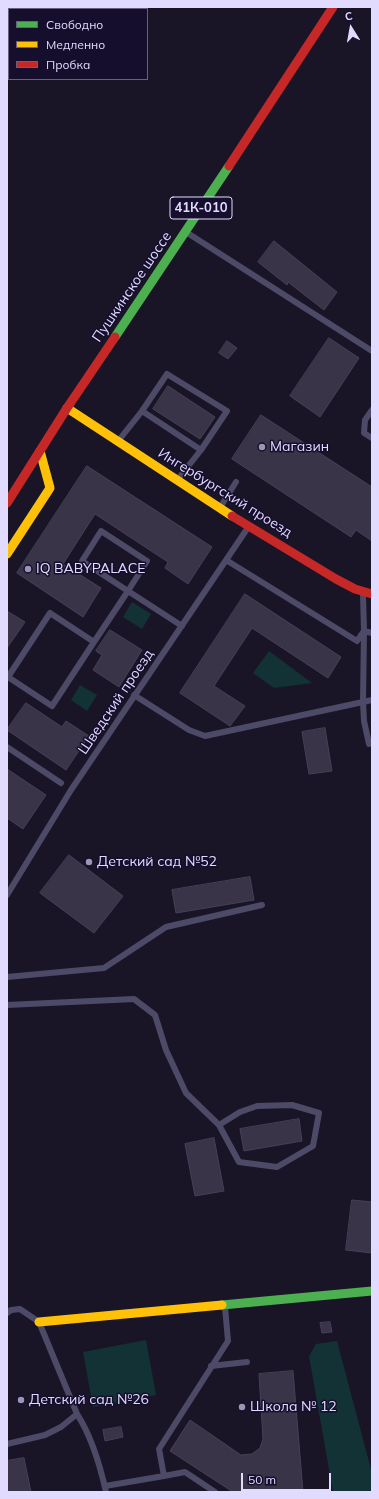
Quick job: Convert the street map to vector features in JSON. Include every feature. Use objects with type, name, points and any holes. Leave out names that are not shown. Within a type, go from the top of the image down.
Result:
[{"type":"street","name":"Пушкинское шоссе","points":[[7,503],[67,408],[186,232],[333,7]]},
{"type":"street","name":"Ингербургский проезд","points":[[67,408],[177,481],[250,525],[273,541],[368,594]]},
{"type":"street","points":[[7,554],[50,488],[40,451]]},
{"type":"street","points":[[39,1322],[372,1291]]},
{"type":"lane","points":[[186,232],[371,348]]},
{"type":"lane","points":[[118,441],[142,411],[167,374],[227,411],[201,450],[177,481]]},
{"type":"lane","points":[[372,410],[365,420],[364,433],[372,438]]},
{"type":"lane","points":[[142,411],[201,450]]},
{"type":"lane","points":[[220,507],[236,482]]},
{"type":"lane","name":"Шведский проезд","points":[[7,895],[71,790],[250,525]]},
{"type":"lane","points":[[94,642],[50,613],[8,677],[52,706],[128,591],[147,561],[101,531],[82,560],[128,591],[182,626]]},
{"type":"lane","points":[[226,560],[357,642],[364,631]]},
{"type":"lane","points":[[368,594],[364,631],[363,702],[364,721],[369,744]]},
{"type":"lane","points":[[364,631],[372,633]]},
{"type":"lane","points":[[134,695],[189,730],[205,736],[372,700]]},
{"type":"lane","points":[[7,747],[61,783]]},
{"type":"lane","points":[[7,977],[104,968],[166,927],[262,905]]},
{"type":"lane","points":[[7,1005],[134,1000],[155,1015],[166,1050],[186,1093],[219,1125],[240,1162],[277,1167],[313,1146],[320,1113],[292,1105],[257,1106],[240,1112],[219,1125]]},
{"type":"lane","points":[[164,1476],[159,1448],[228,1341],[224,1305]]},
{"type":"lane","points":[[7,1313],[11,1310],[20,1309],[39,1322],[100,1465],[105,1489],[185,1472],[215,1492]]},
{"type":"lane","points":[[211,1366],[247,1362]]},
{"type":"lane","points":[[7,1444],[46,1435],[62,1427],[77,1414]]},
{"type":"green space","points":[[132,602],[151,614],[142,629],[123,617]]},
{"type":"green space","points":[[269,651],[312,683],[274,688],[253,673]]},
{"type":"green space","points":[[80,685],[97,695],[87,711],[71,700]]},
{"type":"green space","points":[[146,1340],[156,1395],[93,1407],[83,1352]]},
{"type":"green space","points":[[337,1341],[372,1473],[372,1492],[333,1492],[309,1356],[316,1344]]},
{"type":"building","points":[[274,241],[337,292],[324,310],[288,282],[287,285],[258,262]]},
{"type":"building","points":[[329,338],[359,358],[320,417],[290,396]]},
{"type":"building","points":[[227,341],[237,348],[228,359],[219,353]]},
{"type":"building","points":[[168,386],[215,417],[200,439],[153,409]]},
{"type":"building","points":[[261,415],[372,487],[372,541],[356,530],[351,537],[232,459]]},
{"type":"building","points":[[87,466],[212,547],[188,584],[165,568],[168,562],[95,514],[63,564],[101,588],[83,617],[17,573]]},
{"type":"building","points":[[245,594],[341,657],[328,678],[252,628],[214,686],[245,706],[230,726],[180,693]]},
{"type":"building","points":[[7,611],[25,622],[7,648]]},
{"type":"building","points":[[110,630],[142,650],[119,687],[93,670],[102,655],[96,651]]},
{"type":"building","points":[[26,703],[62,727],[66,721],[89,736],[66,770],[7,730]]},
{"type":"building","points":[[325,728],[332,771],[309,774],[302,732]]},
{"type":"building","points":[[7,769],[46,795],[23,829],[7,818]]},
{"type":"building","points":[[69,855],[123,896],[94,933],[40,893]]},
{"type":"building","points":[[250,877],[254,900],[176,913],[172,890]]},
{"type":"building","points":[[299,1119],[302,1141],[244,1151],[240,1129]]},
{"type":"building","points":[[214,1138],[224,1191],[195,1196],[185,1144]]},
{"type":"building","points":[[352,1200],[372,1202],[372,1253],[346,1250]]},
{"type":"building","points":[[330,1322],[332,1332],[322,1333],[320,1323]]},
{"type":"building","points":[[293,1371],[303,1492],[233,1492],[170,1451],[190,1420],[241,1455],[252,1454],[260,1448],[263,1439],[259,1374]]},
{"type":"building","points":[[121,1427],[123,1437],[105,1441],[103,1430]]},
{"type":"building","points":[[24,1458],[31,1492],[7,1492],[7,1461]]},
{"type":"traffic: fast","points":[[115,337],[229,166]]},
{"type":"traffic: fast","points":[[222,1305],[372,1291]]},
{"type":"traffic: slow","points":[[67,408],[232,516]]},
{"type":"traffic: slow","points":[[7,554],[50,488],[40,451]]},
{"type":"traffic: slow","points":[[39,1322],[222,1305]]},
{"type":"traffic: jam","points":[[229,166],[333,7]]},
{"type":"traffic: jam","points":[[7,503],[67,408],[115,337]]},
{"type":"traffic: jam","points":[[232,516],[336,579],[355,589],[372,594]]},
{"type":"place","name":"Магазин","points":[[262,447]]},
{"type":"place","name":"IQ BABYPALACE","points":[[28,569]]},
{"type":"place","name":"Детский сад №52","points":[[89,862]]},
{"type":"place","name":"Детский сад №26","points":[[21,1400]]},
{"type":"place","name":"Школа № 12","points":[[242,1407]]}]
